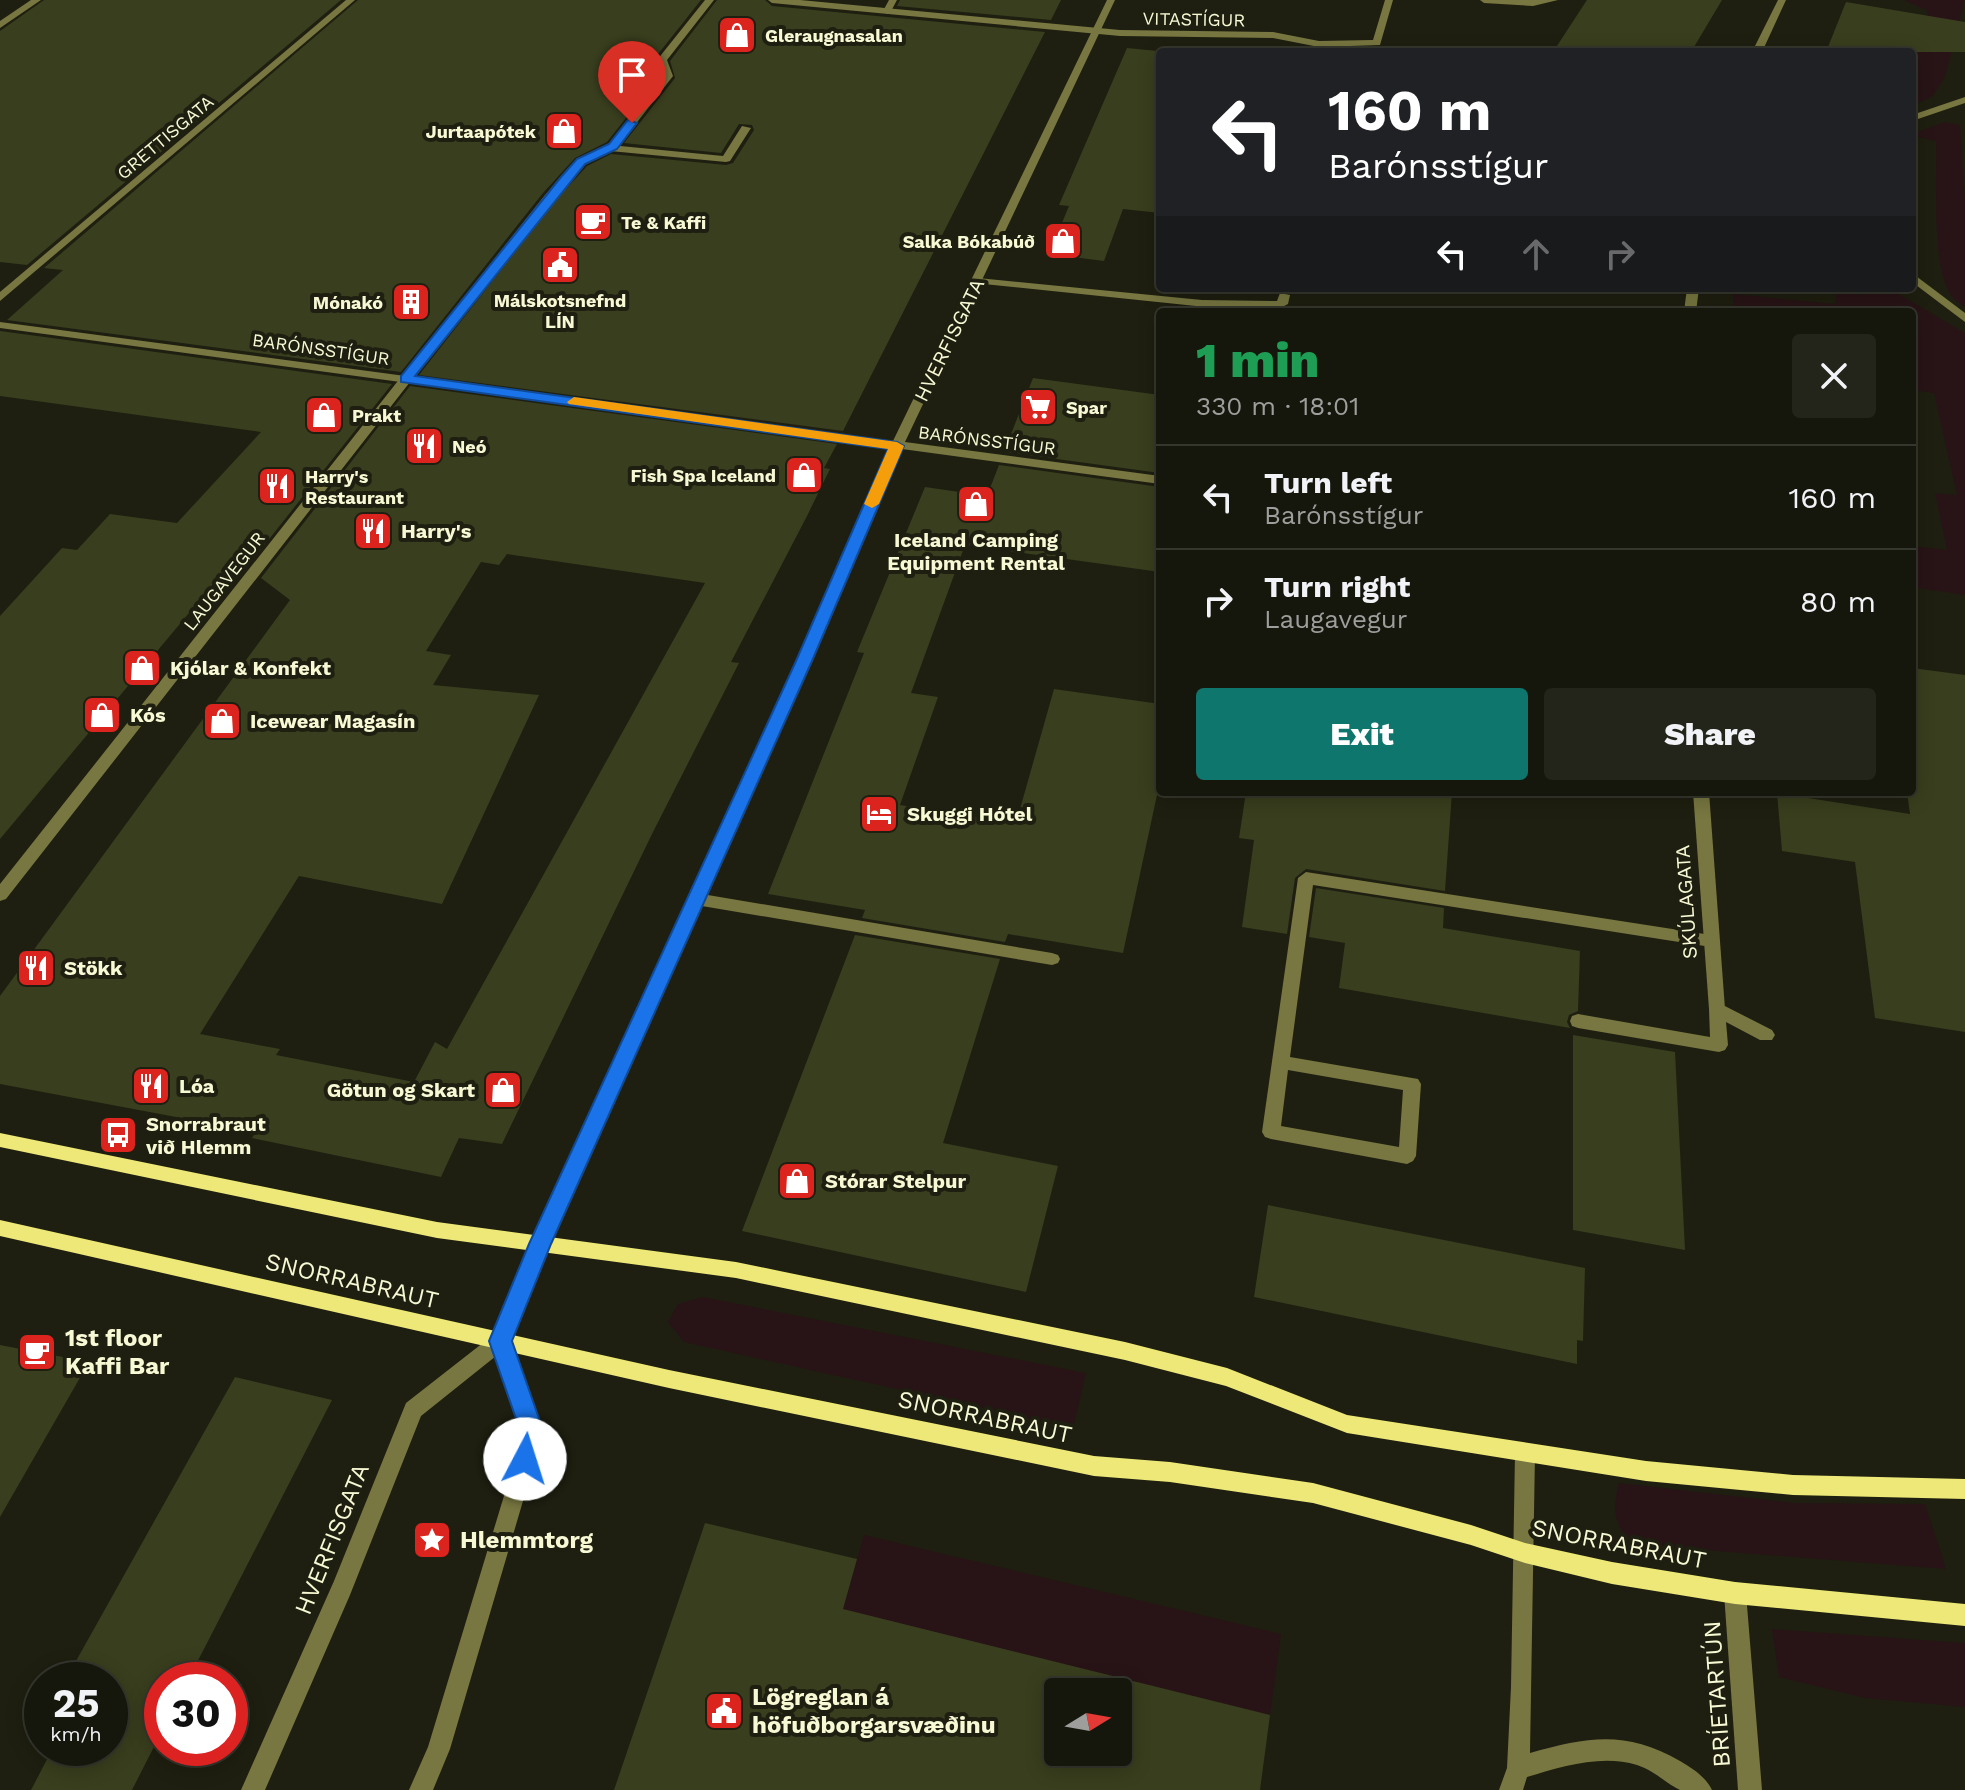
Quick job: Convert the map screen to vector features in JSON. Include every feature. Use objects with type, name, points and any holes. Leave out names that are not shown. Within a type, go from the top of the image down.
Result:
[{"type":"main road","points":[[0,1140],[437,1230],[736,1270],[1125,1351],[1227,1377],[1347,1424],[1646,1471],[1793,1485],[1965,1489]]},
{"type":"main road","name":"SNORRABRAUT","points":[[0,1228],[669,1379],[1094,1466],[1199,1475],[1313,1493],[1471,1535],[1525,1553],[1612,1573],[1735,1593],[1965,1615]]},
{"type":"street","points":[[0,25],[37,0]]},
{"type":"street","name":"GRETTISGATA","points":[[0,298],[351,0]]},
{"type":"street","name":"LAUGAVEGUR","points":[[0,895],[581,162],[610,148],[668,76],[662,60],[710,0]]},
{"type":"street","name":"VITASTÍGUR","points":[[772,0],[1097,31],[1156,35],[1273,35],[1321,48],[1377,43],[1389,0]]},
{"type":"street","points":[[887,11],[893,0]]},
{"type":"street","name":"HVERFISGATA","points":[[253,1790],[342,1587],[413,1410],[500,1341],[540,1244],[897,446],[1111,0]]},
{"type":"street","points":[[1484,0],[1514,3],[1554,0]]},
{"type":"street","points":[[1759,48],[1782,0]]},
{"type":"street","points":[[1916,117],[1965,100]]},
{"type":"street","points":[[610,148],[726,159],[746,128]]},
{"type":"street","points":[[1916,279],[1965,319]]},
{"type":"street","points":[[978,281],[1201,308],[1282,304],[1284,295]]},
{"type":"street","name":"BARÓNSSTÍGUR","points":[[0,325],[1156,479]]},
{"type":"street","name":"SKÚLAGATA","points":[[1578,1021],[1719,1045],[1701,796]]},
{"type":"street","points":[[1280,1062],[1412,1084],[1407,1156],[1271,1132],[1280,1062],[1306,878],[1711,941]]},
{"type":"street","points":[[696,899],[1052,959]]},
{"type":"street","points":[[1717,1009],[1766,1035]]},
{"type":"street","points":[[421,1790],[439,1749],[533,1433],[500,1341]]},
{"type":"street","points":[[1525,1453],[1525,1553],[1514,1779],[1594,1748],[1626,1748],[1677,1771],[1700,1790]]},
{"type":"street","name":"BRÍETARTÚN","points":[[1735,1593],[1750,1790]]},
{"type":"shaded area","points":[[1904,0],[1965,0],[1945,77],[1933,96],[1916,104],[1916,50],[1928,11]]},
{"type":"shaded area","points":[[1945,122],[1960,125],[1965,199],[1965,307],[1949,293],[1940,259],[1936,218],[1936,141],[1918,137],[1916,133]]},
{"type":"shaded area","points":[[1837,292],[1860,295],[1860,292],[1895,292],[1965,333],[1965,595],[1916,588],[1916,546],[1947,550],[1935,493],[1957,495],[1934,393],[1916,391],[1916,308],[1733,307],[1733,294],[1835,304]]},
{"type":"shaded area","points":[[703,1297],[1086,1373],[1073,1428],[684,1342],[668,1322],[678,1304]]},
{"type":"shaded area","points":[[1619,1483],[1795,1503],[1925,1504],[1946,1569],[1639,1545],[1619,1526],[1615,1511]]},
{"type":"shaded area","points":[[864,1535],[1281,1634],[1270,1715],[1132,1681],[1132,1678],[1121,1678],[843,1609]]},
{"type":"shaded area","points":[[1772,1629],[1965,1643],[1965,1707],[1865,1698],[1779,1677]]},
{"type":"building","points":[[44,0],[341,0],[27,265],[0,262],[0,31]]},
{"type":"building","points":[[358,0],[701,0],[655,58],[660,75],[607,142],[575,158],[543,193],[401,372],[7,320],[63,270],[44,268]]},
{"type":"building","points":[[717,0],[765,0],[772,6],[1045,32],[843,431],[419,375],[555,201],[587,166],[611,154],[726,165],[733,163],[754,130],[752,125],[739,124],[721,153],[624,143],[675,78],[670,61]]},
{"type":"building","points":[[900,0],[1061,0],[1051,20],[897,6]]},
{"type":"building","points":[[1587,0],[1722,0],[1693,48],[1556,48]]},
{"type":"building","points":[[1846,2],[1965,22],[1965,52],[1916,52],[1916,48],[1828,48]]},
{"type":"building","points":[[1127,48],[1156,51],[1156,213],[1123,209],[1104,261],[1049,254],[1069,206],[1059,205]]},
{"type":"building","points":[[0,331],[392,384],[247,567],[235,558],[0,839],[0,616],[62,548],[77,550],[110,514],[177,523],[261,432],[0,396]]},
{"type":"building","points":[[1033,378],[1156,394],[1156,472],[1004,452]]},
{"type":"building","points":[[410,386],[837,444],[824,468],[830,469],[731,662],[739,663],[653,832],[502,1144],[459,1138],[441,1177],[252,1138],[256,1132],[0,1084],[0,996],[290,600],[261,578]],"holes":[[[507,554],[705,583],[447,1049],[435,1042],[414,1082],[276,1055],[280,1049],[200,1034],[299,876],[442,904],[539,695],[433,685],[451,655],[426,651],[481,562],[499,565]]]},
{"type":"building","name":"Skuggi Hótel","points":[[999,465],[1156,486],[1156,571],[965,545],[911,693],[938,697],[900,805],[1016,823],[1054,689],[1156,703],[1157,796],[1123,953],[1008,934],[1005,942],[862,918],[865,910],[768,894],[864,653],[857,652],[925,487],[987,496]]},
{"type":"building","points":[[1916,669],[1965,675],[1965,1032],[1875,1018],[1855,862],[1782,851],[1777,796],[1796,796],[1910,814],[1908,796],[1916,796]]},
{"type":"building","points":[[1245,796],[1452,796],[1445,891],[1306,869],[1295,878],[1287,934],[1242,927],[1254,840],[1239,838]]},
{"type":"building","points":[[1316,888],[1444,908],[1443,928],[1580,951],[1578,1011],[1569,1015],[1567,1022],[1570,1028],[1339,988],[1345,943],[1309,937]]},
{"type":"building","points":[[855,935],[1000,959],[943,1143],[1058,1166],[1026,1292],[742,1231]]},
{"type":"building","points":[[1573,1035],[1675,1052],[1685,1250],[1573,1230]]},
{"type":"building","points":[[1268,1205],[1585,1268],[1583,1341],[1577,1340],[1577,1364],[1254,1297]]},
{"type":"building","points":[[0,1345],[89,1362],[0,1517]]},
{"type":"building","points":[[235,1377],[332,1400],[197,1662],[144,1662],[144,1766],[132,1790],[31,1790],[44,1766],[128,1766],[128,1662],[76,1661]]},
{"type":"building","points":[[705,1523],[857,1559],[843,1609],[1121,1678],[1044,1678],[1044,1766],[1132,1766],[1132,1681],[1270,1715],[1260,1790],[614,1790]]},
{"type":"slow traffic","points":[[574,402],[897,446],[872,504]]},
{"type":"place","name":"Gleraugnasalan","points":[[737,35]]},
{"type":"place","name":"Jurtaapótek","points":[[564,131]]},
{"type":"place","name":"Te & Kaffi","points":[[593,222]]},
{"type":"place","name":"Salka Bókabúð","points":[[1063,241]]},
{"type":"place","name":"Málskotsnefnd LÍN","points":[[560,265]]},
{"type":"place","name":"Mónakó","points":[[411,302]]},
{"type":"place","name":"Spar","points":[[1038,407]]},
{"type":"place","name":"Prakt","points":[[324,415]]},
{"type":"place","name":"Neó","points":[[424,446]]},
{"type":"place","name":"Fish Spa Iceland","points":[[804,475]]},
{"type":"place","name":"Harry's Restaurant","points":[[277,486]]},
{"type":"place","name":"Iceland Camping Equipment Rental","points":[[976,504]]},
{"type":"place","name":"Harry's","points":[[373,531]]},
{"type":"place","name":"Kjólar & Konfekt","points":[[142,668]]},
{"type":"place","name":"Kós","points":[[102,715]]},
{"type":"place","name":"Icewear Magasín","points":[[222,721]]},
{"type":"place","name":"Skuggi Hótel","points":[[879,814]]},
{"type":"place","name":"Stökk","points":[[36,968]]},
{"type":"place","name":"Lóa","points":[[151,1086]]},
{"type":"place","name":"Götun og Skart","points":[[503,1090]]},
{"type":"place","name":"Snorrabraut við Hlemm","points":[[118,1135]]},
{"type":"place","name":"Stórar Stelpur","points":[[797,1181]]},
{"type":"place","name":"1st floor Kaffi Bar","points":[[37,1352]]},
{"type":"place","name":"Hlemmtorg","points":[[432,1540]]},
{"type":"place","name":"Lögreglan á höfuðborgarsvæðinu","points":[[724,1711]]},
{"type":"route","points":[[525,1459],[533,1433],[500,1341],[540,1244],[804,661],[897,446],[406,379],[549,197],[581,162],[613,146],[632,123]]}]
